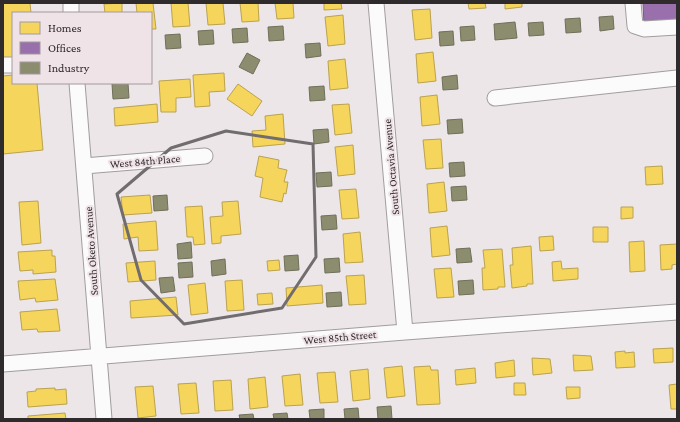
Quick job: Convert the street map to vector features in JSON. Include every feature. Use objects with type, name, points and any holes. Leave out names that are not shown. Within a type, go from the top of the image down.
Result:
[{"type":"street","name":"South Octavia Avenue","points":[[376,3],[405,332]]},
{"type":"street","points":[[633,3],[634,26],[644,29],[677,26]]},
{"type":"street","points":[[495,98],[677,78]]},
{"type":"street","name":"South Oketo Avenue","points":[[77,84],[104,419]]},
{"type":"street","name":"West 84th Place","points":[[84,166],[206,156]]},
{"type":"street","name":"West 85th Street","points":[[3,364],[677,312]]},
{"type":"highlighted area","points":[[226,131],[313,144],[316,257],[282,308],[184,324],[141,280],[117,194],[171,148]]},
{"type":"building: Homes","points":[[3,3],[30,3],[31,12],[12,12],[12,61],[3,62]]},
{"type":"building: Homes","points":[[122,3],[122,12],[105,12],[104,4]]},
{"type":"building: Homes","points":[[136,3],[153,3],[156,29],[152,29],[152,12],[137,12]]},
{"type":"building: Homes","points":[[171,3],[188,3],[190,26],[173,27]]},
{"type":"building: Homes","points":[[206,3],[223,3],[225,24],[208,25]]},
{"type":"building: Homes","points":[[240,3],[258,3],[259,21],[242,22]]},
{"type":"building: Homes","points":[[275,3],[293,3],[294,18],[277,19]]},
{"type":"building: Homes","points":[[324,3],[341,3],[342,9],[324,10]]},
{"type":"building: Homes","points":[[468,3],[485,3],[486,8],[469,9]]},
{"type":"building: Homes","points":[[505,3],[522,3],[522,7],[505,9]]},
{"type":"building: Homes","points":[[430,9],[432,38],[415,40],[412,10]]},
{"type":"building: Homes","points":[[343,15],[345,44],[328,46],[325,17]]},
{"type":"building: Homes","points":[[433,52],[436,81],[418,83],[416,54]]},
{"type":"building: Homes","points":[[345,59],[348,88],[330,90],[328,61]]},
{"type":"building: Homes","points":[[224,73],[225,91],[209,92],[210,106],[195,107],[193,75]]},
{"type":"building: Homes","points":[[12,75],[12,84],[37,84],[43,150],[3,154],[3,76]]},
{"type":"building: Homes","points":[[190,79],[191,97],[176,98],[176,112],[161,112],[159,81]]},
{"type":"building: Homes","points":[[238,84],[262,101],[252,116],[227,99]]},
{"type":"building: Homes","points":[[437,95],[440,124],[422,126],[420,97]]},
{"type":"building: Homes","points":[[157,104],[158,122],[115,126],[114,108]]},
{"type":"building: Homes","points":[[349,104],[352,133],[335,135],[332,105]]},
{"type":"building: Homes","points":[[283,114],[285,144],[253,147],[252,131],[266,130],[265,116]]},
{"type":"building: Homes","points":[[441,139],[443,168],[426,169],[423,140]]},
{"type":"building: Homes","points":[[353,145],[355,174],[338,176],[335,147]]},
{"type":"building: Homes","points":[[259,156],[279,160],[278,168],[287,170],[284,182],[288,182],[286,194],[284,193],[282,202],[260,197],[263,178],[255,176]]},
{"type":"building: Homes","points":[[662,166],[663,184],[646,185],[645,167]]},
{"type":"building: Homes","points":[[444,182],[447,211],[429,213],[427,184]]},
{"type":"building: Homes","points":[[356,189],[359,218],[342,219],[339,190]]},
{"type":"building: Homes","points":[[150,195],[152,213],[123,215],[121,197]]},
{"type":"building: Homes","points":[[38,201],[41,243],[22,245],[19,202]]},
{"type":"building: Homes","points":[[238,201],[241,234],[221,236],[221,243],[212,244],[210,217],[223,216],[222,202]]},
{"type":"building: Homes","points":[[202,206],[205,244],[194,245],[193,237],[187,237],[185,207]]},
{"type":"building: Homes","points":[[621,207],[633,207],[633,218],[621,219]]},
{"type":"building: Homes","points":[[156,221],[158,250],[139,251],[138,237],[124,239],[123,224]]},
{"type":"building: Homes","points":[[447,226],[450,255],[432,257],[430,228]]},
{"type":"building: Homes","points":[[593,227],[608,227],[608,242],[593,242]]},
{"type":"building: Homes","points":[[360,232],[363,262],[345,263],[343,234]]},
{"type":"building: Homes","points":[[553,236],[554,250],[540,251],[539,237]]},
{"type":"building: Homes","points":[[644,241],[645,271],[630,272],[629,242]]},
{"type":"building: Homes","points":[[677,244],[677,264],[672,265],[672,269],[661,270],[660,245]]},
{"type":"building: Homes","points":[[531,246],[533,284],[512,288],[510,265],[513,265],[512,248]]},
{"type":"building: Homes","points":[[502,249],[505,287],[483,290],[482,268],[485,268],[483,250]]},
{"type":"building: Homes","points":[[52,250],[52,256],[55,256],[56,272],[33,274],[33,270],[20,271],[18,252]]},
{"type":"building: Homes","points":[[279,260],[280,270],[268,271],[267,261]]},
{"type":"building: Homes","points":[[155,261],[156,280],[128,282],[126,263]]},
{"type":"building: Homes","points":[[561,261],[562,269],[578,268],[578,279],[553,281],[552,262]]},
{"type":"building: Homes","points":[[451,268],[454,297],[437,298],[434,269]]},
{"type":"building: Homes","points":[[364,275],[366,304],[349,305],[346,276]]},
{"type":"building: Homes","points":[[55,279],[58,300],[36,302],[35,298],[20,300],[18,281]]},
{"type":"building: Homes","points":[[242,280],[244,310],[227,311],[225,281]]},
{"type":"building: Homes","points":[[205,283],[208,313],[191,315],[188,285]]},
{"type":"building: Homes","points":[[322,285],[323,303],[287,306],[286,288]]},
{"type":"building: Homes","points":[[272,293],[273,304],[258,305],[257,294]]},
{"type":"building: Homes","points":[[176,297],[178,315],[131,318],[130,301]]},
{"type":"building: Homes","points":[[57,309],[60,331],[38,332],[37,329],[22,330],[20,312]]},
{"type":"building: Homes","points":[[673,348],[673,362],[654,363],[653,349]]},
{"type":"building: Homes","points":[[625,351],[625,353],[634,352],[635,367],[616,368],[615,352]]},
{"type":"building: Homes","points":[[573,355],[591,356],[593,370],[574,371]]},
{"type":"building: Homes","points":[[532,358],[550,359],[552,373],[533,375]]},
{"type":"building: Homes","points":[[514,360],[515,376],[496,378],[495,363]]},
{"type":"building: Homes","points":[[402,366],[405,396],[387,398],[384,368]]},
{"type":"building: Homes","points":[[430,366],[431,370],[438,370],[440,404],[417,405],[414,367]]},
{"type":"building: Homes","points":[[475,368],[476,383],[456,385],[455,370]]},
{"type":"building: Homes","points":[[368,369],[370,399],[353,401],[350,371]]},
{"type":"building: Homes","points":[[335,372],[338,402],[320,403],[317,373]]},
{"type":"building: Homes","points":[[300,374],[303,405],[285,406],[282,376]]},
{"type":"building: Homes","points":[[265,377],[268,407],[250,409],[248,379]]},
{"type":"building: Homes","points":[[231,380],[233,410],[215,411],[213,381]]},
{"type":"building: Homes","points":[[196,383],[199,413],[181,414],[178,384]]},
{"type":"building: Homes","points":[[514,383],[525,383],[526,395],[514,395]]},
{"type":"building: Homes","points":[[677,384],[677,409],[671,409],[669,385]]},
{"type":"building: Homes","points":[[153,386],[156,416],[138,418],[135,387]]},
{"type":"building: Homes","points":[[566,387],[580,387],[580,398],[567,399]]},
{"type":"building: Homes","points":[[55,388],[55,390],[66,389],[67,404],[28,407],[27,392],[36,391],[36,389]]},
{"type":"building: Homes","points":[[65,413],[66,419],[28,419],[28,416]]},
{"type":"building: Offices","points":[[643,3],[677,3],[677,22],[644,24]]},
{"type":"building: Industry","points":[[613,16],[614,29],[600,31],[599,17]]},
{"type":"building: Industry","points":[[580,18],[581,32],[566,33],[565,19]]},
{"type":"building: Industry","points":[[515,22],[517,38],[495,40],[494,24]]},
{"type":"building: Industry","points":[[543,22],[544,35],[529,36],[528,23]]},
{"type":"building: Industry","points":[[283,26],[284,40],[269,41],[268,27]]},
{"type":"building: Industry","points":[[474,26],[475,40],[461,41],[460,27]]},
{"type":"building: Industry","points":[[247,28],[248,42],[233,43],[232,29]]},
{"type":"building: Industry","points":[[213,30],[214,44],[199,45],[198,31]]},
{"type":"building: Industry","points":[[453,31],[454,45],[440,46],[439,32]]},
{"type":"building: Industry","points":[[180,34],[181,48],[166,49],[165,35]]},
{"type":"building: Industry","points":[[320,43],[321,56],[306,58],[305,44]]},
{"type":"building: Industry","points":[[247,53],[260,60],[253,74],[239,67]]},
{"type":"building: Industry","points":[[457,75],[458,89],[443,90],[442,77]]},
{"type":"building: Industry","points":[[112,84],[128,84],[129,98],[113,99]]},
{"type":"building: Industry","points":[[324,86],[325,100],[310,101],[309,87]]},
{"type":"building: Industry","points":[[462,119],[463,133],[448,134],[447,120]]},
{"type":"building: Industry","points":[[328,129],[329,142],[314,144],[313,130]]},
{"type":"building: Industry","points":[[464,162],[465,176],[450,177],[449,163]]},
{"type":"building: Industry","points":[[331,172],[332,186],[317,187],[316,173]]},
{"type":"building: Industry","points":[[466,186],[467,200],[452,201],[451,187]]},
{"type":"building: Industry","points":[[167,195],[168,210],[154,211],[153,196]]},
{"type":"building: Industry","points":[[336,215],[337,229],[322,230],[321,216]]},
{"type":"building: Industry","points":[[191,242],[192,258],[178,259],[177,244]]},
{"type":"building: Industry","points":[[470,248],[472,262],[457,263],[456,249]]},
{"type":"building: Industry","points":[[298,255],[299,270],[285,271],[284,256]]},
{"type":"building: Industry","points":[[339,258],[340,272],[325,273],[324,259]]},
{"type":"building: Industry","points":[[225,259],[226,274],[212,276],[211,261]]},
{"type":"building: Industry","points":[[192,262],[193,277],[179,278],[178,263]]},
{"type":"building: Industry","points":[[173,277],[175,291],[161,293],[159,278]]},
{"type":"building: Industry","points":[[473,280],[474,294],[459,295],[458,281]]},
{"type":"building: Industry","points":[[341,292],[342,306],[327,307],[326,293]]},
{"type":"building: Industry","points":[[391,406],[392,419],[378,419],[377,407]]},
{"type":"building: Industry","points":[[358,408],[359,419],[345,419],[344,409]]},
{"type":"building: Industry","points":[[324,409],[324,419],[310,419],[309,410]]},
{"type":"building: Industry","points":[[287,413],[288,419],[274,419],[273,414]]},
{"type":"building: Industry","points":[[253,414],[254,419],[240,419],[239,415]]}]
